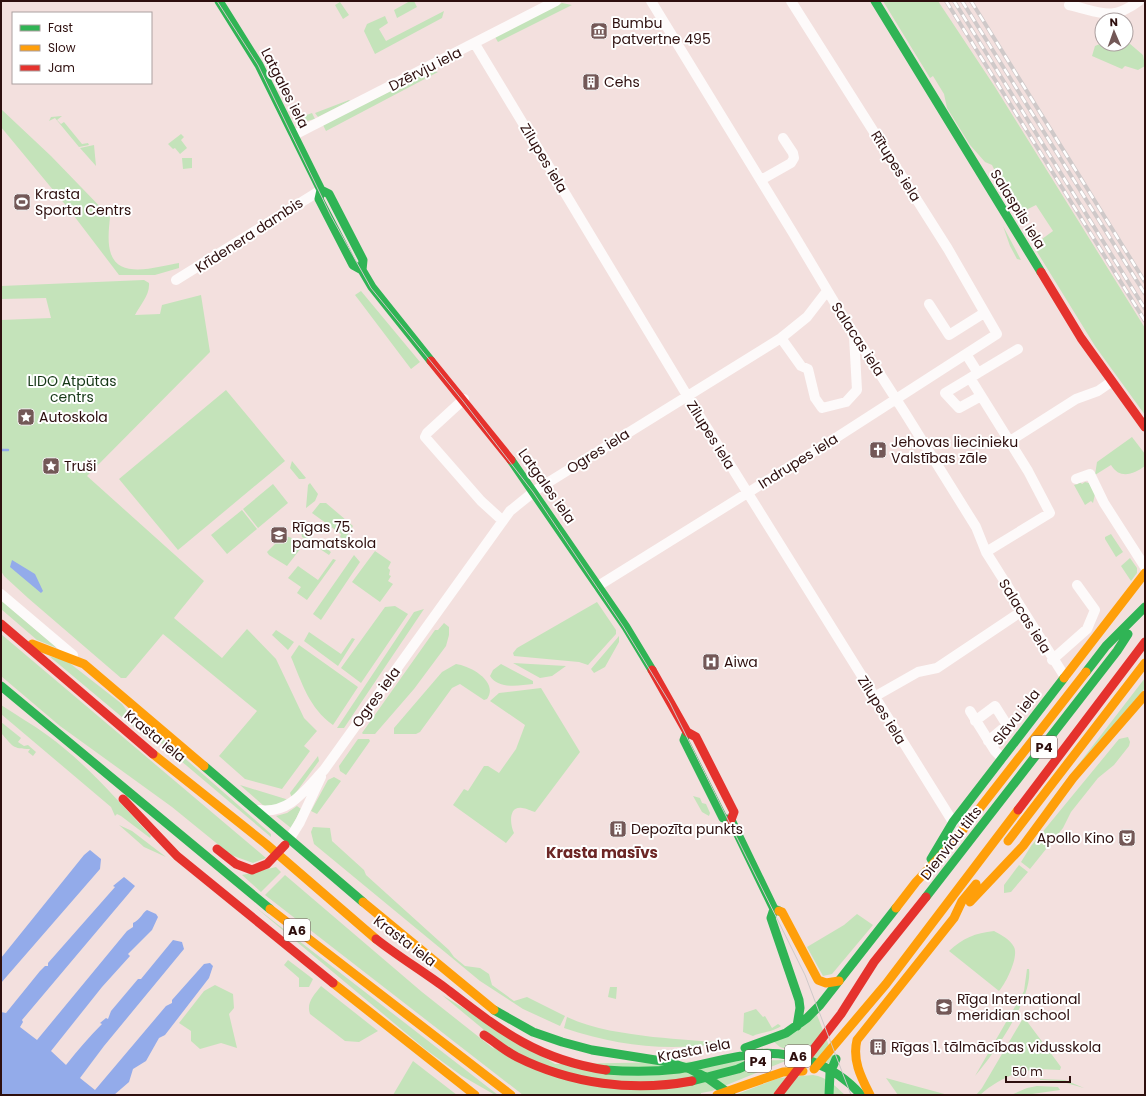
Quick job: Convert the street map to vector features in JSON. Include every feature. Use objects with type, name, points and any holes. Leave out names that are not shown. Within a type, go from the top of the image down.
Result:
[{"type":"main road","name":"Latgales iela","points":[[219,1],[259,64],[321,190],[329,194],[363,260],[362,270],[372,287],[496,439],[534,491],[598,586],[671,701],[687,732],[695,735],[734,812],[731,820],[774,909],[782,912],[818,980],[826,983],[839,981]]},
{"type":"main road","name":"Salaspils iela","points":[[874,1],[1081,338],[1111,382],[1145,427]]},
{"type":"main road","name":"Slāvu iela","points":[[916,882],[953,822],[1145,573]]},
{"type":"main road","points":[[723,1058],[753,1044],[786,1033],[797,1026],[820,1005],[916,882],[951,845],[1106,646],[1145,607]]},
{"type":"main road","name":"Dienvidu tilts","points":[[778,1095],[841,1014],[874,962],[912,913],[939,883],[1117,652],[1145,607]]},
{"type":"main road","name":"Krasta iela","points":[[1,624],[141,744],[212,799],[397,955],[446,989],[489,1024],[508,1036],[553,1057],[599,1069],[637,1072],[672,1070],[723,1058],[766,1052],[798,1056],[833,1070],[844,1077],[861,1095]]},
{"type":"main road","points":[[16,637],[46,651],[84,664],[421,951],[480,1000],[507,1018],[533,1032],[577,1047],[679,1066],[709,1079],[731,1095]]},
{"type":"main road","name":"P4","points":[[828,1095],[830,1073],[833,1063],[886,984],[1145,642]]},
{"type":"main road","points":[[1001,851],[1145,663]]},
{"type":"main road","name":"A6","points":[[1,686],[277,915],[511,1095]]},
{"type":"main road","points":[[121,695],[147,731]]},
{"type":"main road","points":[[870,1095],[859,1071],[855,1046],[865,1028],[954,918],[1023,846],[1073,778],[1145,695]]},
{"type":"main road","name":"Latgales iela","points":[[687,732],[684,740],[722,818],[731,820]]},
{"type":"main road","points":[[166,752],[180,764],[212,799]]},
{"type":"main road","points":[[88,758],[173,816]]},
{"type":"main road","points":[[88,758],[135,812],[177,856],[444,1070],[479,1093]]},
{"type":"main road","points":[[210,843],[233,862],[247,870],[255,870],[267,865],[278,854],[290,838]]},
{"type":"main road","points":[[954,918],[962,901],[982,876]]},
{"type":"main road","name":"Latgales iela","points":[[774,909],[771,918],[799,1000],[800,1008],[797,1026]]},
{"type":"main road","points":[[397,955],[428,987]]},
{"type":"main road","points":[[858,957],[847,978],[850,992],[857,999],[866,1004],[878,1005],[888,1001]]},
{"type":"main road","name":"P4","points":[[837,1001],[874,962]]},
{"type":"main road","points":[[803,1082],[886,984]]},
{"type":"main road","points":[[798,1037],[826,1012]]},
{"type":"main road","name":"P4","points":[[475,1028],[517,1057],[562,1076],[609,1086],[653,1088],[697,1082],[743,1069],[785,1045]]},
{"type":"main road","points":[[715,1095],[771,1075],[795,1071],[819,1074],[832,1079],[851,1095]]},
{"type":"street","name":"Dzērvju iela","points":[[294,135],[476,44],[539,5],[556,1]]},
{"type":"street","name":"Salacas iela","points":[[651,1],[827,291],[976,527],[986,552],[1064,677]]},
{"type":"street","name":"Rītupes iela","points":[[791,1],[948,249],[997,334]]},
{"type":"street","points":[[1070,3],[1112,15],[1121,13],[1139,1]]},
{"type":"street","name":"Zilupes iela","points":[[476,44],[687,395],[953,822]]},
{"type":"street","points":[[760,180],[791,163],[794,158],[793,152],[783,138]]},
{"type":"street","name":"Krīdenera dambis","points":[[176,280],[198,268],[321,190]]},
{"type":"street","name":"Ogres iela","points":[[256,810],[270,812],[283,809],[294,801],[324,770],[510,511],[534,491],[781,338],[807,317],[827,291]]},
{"type":"street","points":[[929,304],[949,335],[984,313]]},
{"type":"street","points":[[781,338],[801,366],[808,369],[815,398],[822,408],[846,402],[856,390],[854,334]]},
{"type":"street","name":"Indrupes iela","points":[[598,586],[748,494],[885,407],[895,398],[997,334]]},
{"type":"street","points":[[981,396],[959,408],[945,393],[1018,349]]},
{"type":"street","points":[[966,354],[981,396],[1038,488],[1050,513],[986,552]]},
{"type":"street","points":[[1010,441],[1076,399],[1098,391],[1111,382]]},
{"type":"street","points":[[464,399],[427,433],[425,437],[481,501],[503,521]]},
{"type":"street","points":[[1076,479],[1090,474],[1104,503],[1145,567]]},
{"type":"street","points":[[1052,660],[1087,628],[1095,610],[1077,585]]},
{"type":"street","points":[[1,594],[84,664]]},
{"type":"street","points":[[874,697],[918,672],[937,668],[1022,611]]},
{"type":"street","points":[[975,720],[995,706],[1008,725],[988,741]]},
{"type":"street","points":[[970,711],[988,741],[1002,758]]},
{"type":"street","name":"Ogres iela","points":[[290,838],[300,822],[324,770]]},
{"type":"green space","points":[[410,1],[414,1],[417,7],[397,18],[394,10]]},
{"type":"green space","points":[[883,1],[938,1],[995,87],[1145,328],[1145,415],[1095,346],[1034,247],[1053,231],[1036,205],[1026,210],[1029,219],[1021,224],[992,165],[985,162],[970,145],[947,108],[944,94],[933,76],[930,78]]},
{"type":"green space","points":[[340,2],[349,15],[343,19],[335,5]]},
{"type":"green space","points":[[562,3],[572,5],[498,42],[495,37]]},
{"type":"green space","points":[[444,11],[442,18],[375,54],[364,31],[367,24],[385,16],[388,23],[379,29],[386,41]]},
{"type":"green space","points":[[1134,47],[1143,55],[1145,66],[1138,70],[1125,66],[1122,69],[1092,56],[1094,49],[1094,52],[1134,52]]},
{"type":"green space","points":[[430,71],[438,72],[326,131],[323,125]]},
{"type":"green space","points":[[349,100],[350,101],[318,117],[315,113]]},
{"type":"green space","points":[[1,109],[51,156],[110,217],[109,245],[111,254],[116,262],[123,267],[131,269],[151,268],[179,263],[179,268],[155,275],[119,275],[68,208],[1,127]]},
{"type":"green space","points":[[312,113],[315,119],[303,122],[301,117]]},
{"type":"green space","points":[[62,116],[57,120],[61,124],[64,122],[82,144],[88,143],[89,145],[79,147],[55,118],[49,121],[51,117]]},
{"type":"green space","points":[[181,134],[184,137],[181,140],[187,148],[180,154],[175,148],[173,149],[168,144]]},
{"type":"green space","points":[[94,145],[96,166],[80,148]]},
{"type":"green space","points":[[182,158],[192,158],[192,168],[183,169]]},
{"type":"green space","points":[[1003,226],[1021,260],[1017,259],[1010,246]]},
{"type":"green space","name":"LIDO Atpūtas centrs","points":[[144,280],[149,283],[148,292],[135,315],[160,314],[162,305],[201,295],[210,352],[87,476],[204,581],[174,618],[222,658],[247,629],[276,659],[304,718],[317,731],[304,746],[310,751],[282,789],[245,779],[219,756],[257,711],[163,634],[126,678],[121,678],[28,598],[4,576],[1,571],[1,320],[51,318],[46,298],[1,299],[1,286]]},
{"type":"green space","points":[[361,291],[420,362],[411,369],[355,295]]},
{"type":"green space","points":[[226,390],[285,461],[178,550],[119,479]]},
{"type":"green space","points":[[1132,437],[1145,454],[1145,466],[1132,473],[1123,474],[1115,470],[1111,465],[1095,475],[1097,462]]},
{"type":"green space","points":[[292,461],[306,478],[299,479],[290,468]]},
{"type":"green space","points":[[1078,480],[1082,484],[1085,482],[1089,483],[1095,494],[1093,503],[1091,501],[1085,505],[1074,485],[1078,484]]},
{"type":"green space","points":[[310,483],[318,494],[315,501],[306,508],[308,485]]},
{"type":"green space","points":[[273,484],[288,503],[258,528],[243,509]]},
{"type":"green space","points":[[320,503],[326,503],[353,526],[345,540],[340,537],[341,534],[312,513]]},
{"type":"green space","points":[[242,510],[257,529],[227,554],[211,535]]},
{"type":"green space","points":[[301,530],[331,552],[329,555],[302,537]]},
{"type":"green space","points":[[1111,534],[1123,552],[1116,557],[1105,539],[1105,537]]},
{"type":"green space","points":[[283,536],[294,539],[301,548],[287,566],[269,555],[267,552]]},
{"type":"green space","points":[[375,551],[391,562],[388,568],[390,570],[389,575],[391,576],[388,581],[393,584],[380,602],[352,582]]},
{"type":"green space","points":[[354,555],[360,562],[321,620],[313,614]]},
{"type":"green space","points":[[1130,558],[1137,568],[1137,573],[1131,581],[1121,566]]},
{"type":"green space","points":[[333,559],[336,560],[307,600],[297,593],[301,587],[288,578],[298,566],[318,580]]},
{"type":"green space","points":[[1,600],[57,648],[37,640],[1,609]]},
{"type":"green space","points":[[597,602],[616,630],[616,634],[588,665],[579,662],[514,656],[513,653],[517,648]]},
{"type":"green space","points":[[395,606],[408,614],[361,683],[341,668],[385,607]]},
{"type":"green space","points":[[424,609],[344,728],[337,728],[414,612]]},
{"type":"green space","points":[[444,623],[449,627],[449,635],[446,646],[414,689],[375,734],[363,734],[362,733],[435,630],[438,630]]},
{"type":"green space","points":[[276,630],[294,642],[288,650],[272,635]]},
{"type":"green space","points":[[309,632],[341,654],[352,638],[355,639],[338,666],[304,641]]},
{"type":"green space","points":[[1,634],[266,858],[253,863],[231,855],[172,807],[60,726],[1,676]]},
{"type":"green space","points":[[619,636],[619,642],[605,667],[594,673],[591,669]]},
{"type":"green space","points":[[299,645],[358,687],[333,725],[312,703],[299,676],[291,657]]},
{"type":"green space","points":[[49,656],[67,661],[122,704],[147,738]]},
{"type":"green space","points":[[513,663],[566,666],[552,676],[540,678]]},
{"type":"green space","points":[[456,664],[476,671],[482,676],[489,687],[490,693],[487,699],[484,700],[460,684],[452,688],[420,732],[416,734],[394,734],[394,728],[442,672]]},
{"type":"green space","points":[[501,664],[533,681],[533,684],[510,686],[494,680],[490,676],[493,670]]},
{"type":"green space","points":[[1145,678],[1145,688],[1041,813]]},
{"type":"green space","points":[[541,688],[580,752],[535,812],[524,808],[517,808],[514,810],[511,821],[514,833],[506,843],[453,805],[464,789],[468,791],[484,766],[488,766],[499,773],[516,749],[525,725],[490,701],[499,693]]},
{"type":"green space","points":[[1,705],[41,731],[75,758],[114,796],[151,836],[150,838],[121,816],[117,814],[115,816],[111,807],[1,714]]},
{"type":"green space","points":[[1,722],[21,738],[18,742],[24,746],[28,745],[36,752],[33,756],[28,752],[30,749],[13,746],[8,741],[1,733]]},
{"type":"green space","points":[[147,725],[271,834],[271,837],[174,755],[161,743]]},
{"type":"green space","points":[[1128,737],[1130,742],[1129,746],[1114,765],[1098,778],[1071,812],[1063,828],[1030,869],[1021,862],[1031,846],[1119,739]]},
{"type":"green space","points":[[358,739],[369,739],[370,741],[346,775],[340,771],[339,766]]},
{"type":"green space","points":[[318,756],[319,761],[292,798],[290,793]]},
{"type":"green space","points":[[334,777],[341,781],[317,814],[311,811],[328,780]]},
{"type":"green space","points":[[240,785],[289,800],[282,805],[264,806]]},
{"type":"green space","points":[[693,796],[700,798],[702,803],[706,804],[710,813],[709,816],[702,812]]},
{"type":"green space","points":[[297,806],[301,809],[291,828],[276,816],[287,813]]},
{"type":"green space","points":[[119,825],[132,831],[166,857],[144,847]]},
{"type":"green space","points":[[313,827],[330,828],[332,841],[364,870],[366,875],[465,966],[480,968],[489,974],[492,985],[514,1001],[527,997],[565,1016],[560,1026],[523,1009],[480,981],[314,844],[311,832]]},
{"type":"green space","points":[[1019,865],[1028,872],[1011,892],[1004,893],[1004,885]]},
{"type":"green space","points":[[276,867],[281,872],[261,892],[242,875]]},
{"type":"green space","points":[[285,875],[422,992],[494,1049],[483,1029],[442,995],[555,1064],[788,1060],[712,1091],[701,1093],[701,1095],[523,1095],[265,895]]},
{"type":"green space","points":[[254,906],[498,1095],[495,1095],[462,1076],[425,1049]]},
{"type":"green space","points":[[857,914],[873,925],[832,974],[823,976],[807,947],[844,925]]},
{"type":"green space","points":[[994,931],[1010,942],[1015,951],[1015,957],[1011,970],[999,991],[949,951],[970,937],[981,933]]},
{"type":"green space","points":[[288,960],[313,979],[309,987],[299,987],[299,978],[284,965]]},
{"type":"green space","points":[[1027,969],[1029,969],[1029,981],[1019,1010],[992,1054],[975,1076],[1024,991]]},
{"type":"green space","points":[[215,985],[233,994],[234,1008],[229,1014],[237,1048],[221,1043],[200,1049],[191,1041],[191,1031],[179,1023],[204,991]]},
{"type":"green space","points":[[321,986],[378,1031],[359,1042],[345,1041],[310,1014],[310,1003],[313,996]]},
{"type":"green space","points":[[610,987],[617,987],[616,999],[608,997]]},
{"type":"green space","points":[[756,1009],[763,1017],[765,1016],[772,1028],[778,1024],[781,1026],[775,1030],[753,1036],[743,1032],[744,1013]]},
{"type":"green space","points":[[817,1015],[837,1066],[780,1047],[774,1042]]},
{"type":"green space","points":[[567,1017],[599,1028],[631,1034],[711,1042],[730,1042],[687,1047],[666,1047],[646,1046],[606,1040],[564,1028]]},
{"type":"green space","points":[[1022,1020],[1026,1020],[1061,1067],[1060,1070],[1039,1069],[1015,1074],[993,1085],[980,1095],[976,1095],[982,1088]]},
{"type":"green space","points":[[413,1061],[457,1095],[393,1095]]},
{"type":"green space","points":[[813,1075],[827,1080],[845,1095],[735,1095],[779,1078]]},
{"type":"green space","points":[[886,1078],[948,1095],[898,1095]]},
{"type":"green space","points":[[1040,1079],[1065,1080],[1084,1088],[1059,1081]]},
{"type":"green space","points":[[1037,1086],[1058,1087],[1060,1090],[1025,1095],[1011,1095],[1027,1088]]},
{"type":"water","points":[[12,560],[35,574],[43,591],[41,593],[10,567]]},
{"type":"water","points":[[90,850],[101,859],[100,869],[1,983],[1,958],[84,855]]},
{"type":"water","points":[[124,877],[135,886],[22,1020],[23,1022],[20,1027],[37,1040],[127,931],[133,927],[133,923],[138,920],[147,910],[156,914],[158,917],[152,930],[128,954],[130,956],[102,987],[51,1051],[66,1065],[102,1024],[100,1023],[106,1018],[108,1019],[111,1011],[138,979],[141,979],[173,940],[182,942],[184,949],[104,1046],[80,1078],[95,1090],[166,1006],[172,1003],[172,1000],[204,964],[210,963],[213,966],[209,978],[165,1035],[159,1038],[146,1061],[133,1069],[129,1082],[114,1095],[1,1095],[1,1012],[6,1013],[40,971],[45,966],[48,966],[48,963],[115,887],[113,886]]},
{"type":"waterway","points":[[1,450],[8,450]]},
{"type":"tram line","points":[[217,1],[258,65],[331,216],[371,288],[463,401],[533,492],[623,626],[670,703],[805,975],[851,1095]]},
{"type":"railway","points":[[946,1],[1145,321]]},
{"type":"railway","points":[[954,1],[1145,309]]},
{"type":"railway","points":[[962,1],[1145,294]]},
{"type":"railway","points":[[971,1],[1145,282]]},
{"type":"traffic: fast","points":[[219,1],[259,65],[321,190],[319,199],[353,265],[362,270]]},
{"type":"traffic: fast","points":[[875,1],[1041,272]]},
{"type":"traffic: fast","points":[[321,190],[329,194],[363,260],[362,270],[372,287],[431,361]]},
{"type":"traffic: fast","points":[[511,460],[626,627],[652,670]]},
{"type":"traffic: fast","points":[[1086,672],[1106,646],[1145,607]]},
{"type":"traffic: fast","points":[[926,897],[1117,651],[1128,634]]},
{"type":"traffic: fast","points":[[931,859],[953,822],[1064,678]]},
{"type":"traffic: fast","points":[[1,686],[270,909]]},
{"type":"traffic: fast","points":[[687,732],[684,740],[723,818],[731,820],[774,909],[779,911]]},
{"type":"traffic: fast","points":[[204,766],[363,902]]},
{"type":"traffic: fast","points":[[745,1048],[786,1033],[807,1018],[820,1005],[896,908]]},
{"type":"traffic: fast","points":[[774,909],[771,918],[799,1000],[800,1008],[797,1026]]},
{"type":"traffic: fast","points":[[494,1010],[533,1032],[562,1042],[592,1050],[668,1062],[690,1069],[709,1079],[731,1095]]},
{"type":"traffic: fast","points":[[606,1070],[670,1070],[754,1054],[784,1054],[798,1057],[826,1068],[851,1084],[861,1095]]},
{"type":"traffic: fast","points":[[692,1081],[738,1069],[768,1056]]},
{"type":"traffic: fast","points":[[829,1095],[830,1073],[836,1059]]},
{"type":"traffic: slow","points":[[1064,678],[1145,573]]},
{"type":"traffic: slow","points":[[32,644],[84,664],[204,766]]},
{"type":"traffic: slow","points":[[1008,841],[1145,663]]},
{"type":"traffic: slow","points":[[896,908],[916,882],[951,845],[1086,672]]},
{"type":"traffic: slow","points":[[970,902],[1023,846],[1073,778],[1145,695]]},
{"type":"traffic: slow","points":[[153,754],[266,844],[376,939]]},
{"type":"traffic: slow","points":[[814,1069],[886,984],[1018,810]]},
{"type":"traffic: slow","points":[[870,1095],[858,1068],[856,1054],[857,1040],[954,918],[962,901],[976,884]]},
{"type":"traffic: slow","points":[[363,902],[494,1010]]},
{"type":"traffic: slow","points":[[270,909],[511,1095]]},
{"type":"traffic: slow","points":[[779,911],[782,912],[818,980],[826,983],[839,981]]},
{"type":"traffic: slow","points":[[333,983],[475,1095]]},
{"type":"traffic: slow","points":[[717,1095],[783,1072],[803,1071]]},
{"type":"traffic: jam","points":[[1041,272],[1081,338],[1145,427]]},
{"type":"traffic: jam","points":[[431,361],[511,460]]},
{"type":"traffic: jam","points":[[1,624],[153,754]]},
{"type":"traffic: jam","points":[[1018,810],[1145,642]]},
{"type":"traffic: jam","points":[[652,670],[687,732],[696,737],[734,812],[731,820]]},
{"type":"traffic: jam","points":[[123,799],[177,856],[333,983]]},
{"type":"traffic: jam","points":[[217,849],[236,864],[252,870],[267,864],[285,845]]},
{"type":"traffic: jam","points":[[778,1095],[841,1014],[874,962],[926,897]]},
{"type":"traffic: jam","points":[[376,939],[439,983],[485,1018],[521,1041],[560,1059],[606,1070]]},
{"type":"traffic: jam","points":[[484,1035],[517,1057],[559,1074],[581,1079],[603,1083],[647,1086],[692,1081]]},
{"type":"place","name":"Bumbu patvertne 495","points":[[599,31]]},
{"type":"place","name":"Cehs","points":[[591,82]]},
{"type":"place","name":"Krasta Sporta Centrs","points":[[22,202]]},
{"type":"place","name":"Autoskola","points":[[26,417]]},
{"type":"place","name":"Jehovas liecinieku Valstības zāle","points":[[878,450]]},
{"type":"place","name":"Truši","points":[[51,466]]},
{"type":"place","name":"Rīgas 75. pamatskola","points":[[279,535]]},
{"type":"place","name":"Aiwa","points":[[711,662]]},
{"type":"place","name":"Depozīta punkts","points":[[618,829]]},
{"type":"place","name":"Apollo Kino","points":[[1127,838]]},
{"type":"place","name":"Rīga International meridian school","points":[[944,1007]]},
{"type":"place","name":"Rīgas 1. tālmācības vidusskola","points":[[878,1047]]},
{"type":"district","name":"Krasta masīvs","points":[[602,853]]}]
